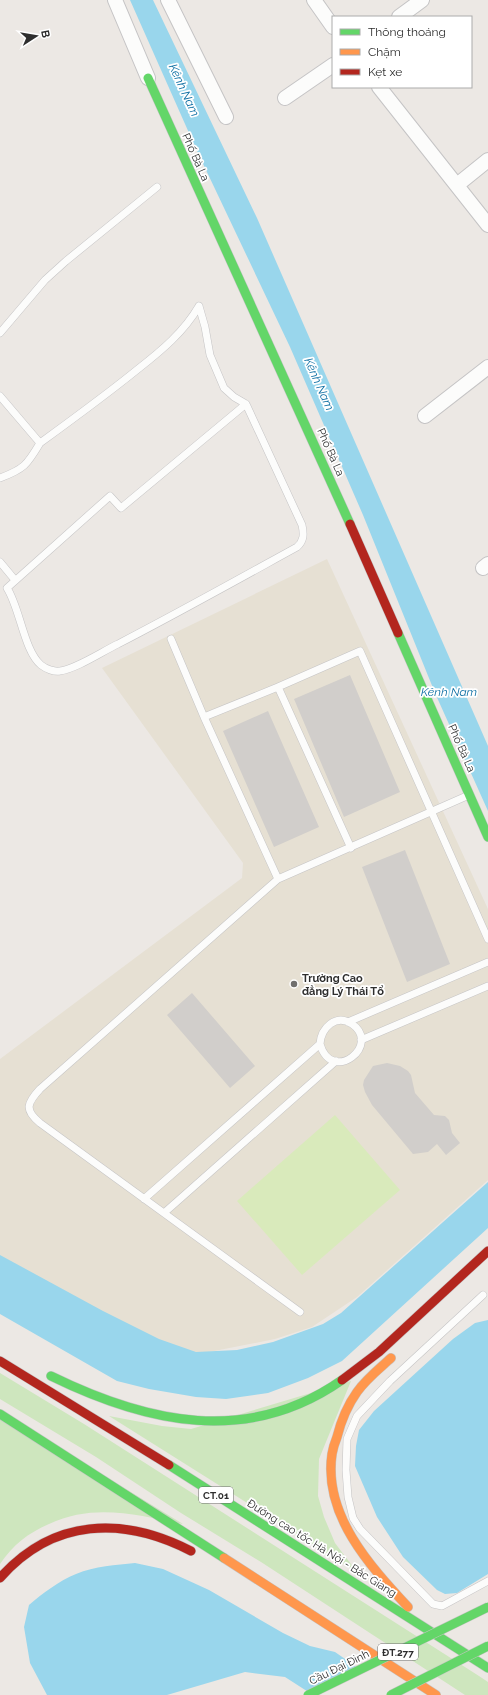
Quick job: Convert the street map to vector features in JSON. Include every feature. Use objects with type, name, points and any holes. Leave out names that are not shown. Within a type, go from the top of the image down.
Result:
[{"type":"main road","name":"Phố Bà La","points":[[148,78],[316,448],[488,837]]},
{"type":"main road","points":[[40,1371],[109,1404],[168,1419],[221,1421],[259,1416],[275,1412],[312,1398],[364,1364],[488,1251]]},
{"type":"main road","points":[[397,1352],[357,1392],[348,1408],[330,1456],[331,1482],[335,1503],[343,1523],[355,1544],[385,1582],[431,1631]]},
{"type":"main road","name":"Đường cao tốc Hà Nội - Bắc Giang","points":[[0,1361],[113,1429],[488,1668]]},
{"type":"main road","points":[[0,1414],[370,1651],[436,1695]]},
{"type":"main road","points":[[0,1578],[23,1555],[37,1546],[52,1538],[79,1530],[107,1528],[133,1530],[175,1541],[200,1557]]},
{"type":"main road","points":[[260,1593],[370,1651]]},
{"type":"main road","name":"Cầu Đại Đình","points":[[308,1695],[488,1607]]},
{"type":"main road","points":[[391,1695],[488,1646]]},
{"type":"main road","points":[[403,1673],[431,1695]]},
{"type":"street","points":[[115,0],[148,78]]},
{"type":"street","points":[[168,0],[226,117]]},
{"type":"street","points":[[314,0],[332,26]]},
{"type":"street","points":[[400,16],[422,0]]},
{"type":"street","points":[[285,98],[332,66]]},
{"type":"street","points":[[380,88],[488,225]]},
{"type":"street","points":[[457,185],[488,160]]},
{"type":"street","points":[[424,416],[488,367]]},
{"type":"lane","points":[[0,333],[45,280],[66,261],[157,187]]},
{"type":"lane","points":[[0,478],[17,472],[24,467],[40,442],[109,393],[169,344],[192,318],[199,306],[205,327],[210,355],[224,388],[234,397],[246,404],[302,525],[304,536],[300,544],[198,602],[80,663],[59,671],[48,669],[41,665],[32,652],[14,599],[7,588],[110,496],[121,508],[246,404]]},
{"type":"lane","points":[[0,396],[40,442]]},
{"type":"lane","points":[[0,562],[15,580]]},
{"type":"lane","points":[[171,639],[204,717],[278,879]]},
{"type":"lane","points":[[204,717],[278,687],[360,651],[488,938]]},
{"type":"lane","points":[[278,687],[350,848]]},
{"type":"lane","points":[[300,1312],[40,1123],[31,1116],[29,1104],[33,1096],[40,1089],[278,879],[470,795]]},
{"type":"lane","points":[[348,1022],[357,1029],[361,1040],[359,1050],[355,1056],[344,1061],[336,1061],[326,1055],[320,1044],[320,1037],[327,1026],[339,1021],[348,1022],[488,962]]},
{"type":"lane","points":[[361,1040],[488,986]]},
{"type":"lane","points":[[144,1199],[320,1044]]},
{"type":"lane","points":[[164,1213],[336,1061]]},
{"type":"lane","points":[[483,1294],[390,1381],[357,1416],[347,1439],[346,1470],[348,1497],[353,1518],[360,1529],[433,1604],[442,1606],[488,1581]]},
{"type":"shaded area","name":"Trường Cao đẳng Lý Thái Tổ","points":[[327,559],[488,909],[488,1180],[357,1297],[312,1327],[275,1339],[204,1353],[188,1353],[136,1331],[0,1256],[0,1059],[242,878],[243,863],[102,668]]},
{"type":"green space","points":[[335,1115],[400,1190],[302,1275],[237,1201]]},
{"type":"green space","points":[[0,1373],[84,1424],[479,1676],[488,1682],[488,1695],[465,1695],[261,1562],[181,1513],[96,1457],[0,1399]]},
{"type":"green space","points":[[351,1381],[319,1459],[318,1496],[324,1517],[335,1543],[357,1572],[109,1416],[162,1426],[191,1429]]},
{"type":"green space","points":[[0,1412],[183,1524],[149,1517],[116,1513],[99,1512],[83,1514],[66,1518],[34,1531],[16,1545],[0,1564]]},
{"type":"water","name":"Kênh Nam","points":[[130,0],[153,0],[257,218],[488,746],[488,811],[435,693],[363,515],[290,347],[197,151]]},
{"type":"water","points":[[488,1182],[488,1228],[342,1361],[308,1378],[268,1393],[226,1399],[196,1397],[149,1389],[117,1381],[0,1314],[0,1255],[103,1311],[159,1339],[196,1352],[237,1350],[273,1342],[323,1324],[341,1313]]},
{"type":"water","points":[[488,1320],[488,1574],[457,1593],[445,1594],[437,1590],[403,1557],[377,1517],[355,1466],[356,1446],[359,1430],[374,1411],[453,1339],[475,1323]]},
{"type":"water","points":[[135,1563],[163,1569],[209,1590],[283,1633],[310,1646],[335,1652],[374,1679],[313,1695],[285,1677],[245,1672],[167,1695],[47,1695],[30,1663],[24,1627],[29,1605],[63,1580],[83,1571],[113,1565]]},
{"type":"pier","points":[[358,1665],[376,1678],[376,1681],[348,1695],[310,1695]]},
{"type":"building","points":[[350,675],[400,792],[344,817],[294,699]]},
{"type":"building","points":[[268,711],[319,827],[274,847],[223,731]]},
{"type":"building","points":[[405,850],[450,964],[407,982],[362,867]]},
{"type":"building","points":[[192,993],[255,1066],[230,1088],[167,1015]]},
{"type":"building","points":[[387,1063],[400,1066],[408,1071],[411,1075],[415,1093],[434,1115],[445,1116],[449,1120],[452,1133],[460,1143],[446,1155],[437,1144],[428,1152],[413,1154],[372,1105],[365,1092],[363,1085],[364,1080],[373,1066]]},
{"type":"traffic: fast","points":[[148,78],[350,524]]},
{"type":"traffic: fast","points":[[398,633],[488,837]]},
{"type":"traffic: fast","points":[[51,1376],[124,1406],[160,1415],[197,1420],[234,1420],[270,1414],[306,1401],[342,1380]]},
{"type":"traffic: fast","points":[[0,1414],[224,1558]]},
{"type":"traffic: fast","points":[[169,1465],[488,1668]]},
{"type":"traffic: fast","points":[[308,1695],[488,1607]]},
{"type":"traffic: fast","points":[[391,1695],[488,1646]]},
{"type":"traffic: slow","points":[[391,1358],[364,1383],[353,1397],[347,1408],[340,1425],[332,1454],[331,1476],[335,1498],[342,1518],[352,1538],[365,1557],[408,1607]]},
{"type":"traffic: slow","points":[[224,1558],[436,1695]]},
{"type":"traffic: jam","points":[[350,524],[398,633]]},
{"type":"traffic: jam","points":[[342,1380],[379,1352],[488,1251]]},
{"type":"traffic: jam","points":[[0,1361],[169,1465]]},
{"type":"traffic: jam","points":[[0,1578],[21,1558],[43,1544],[66,1534],[90,1529],[115,1528],[140,1532],[165,1540],[191,1551]]},
{"type":"place","name":"Trường Cao đẳng Lý Thái Tổ","points":[[294,984]]}]
